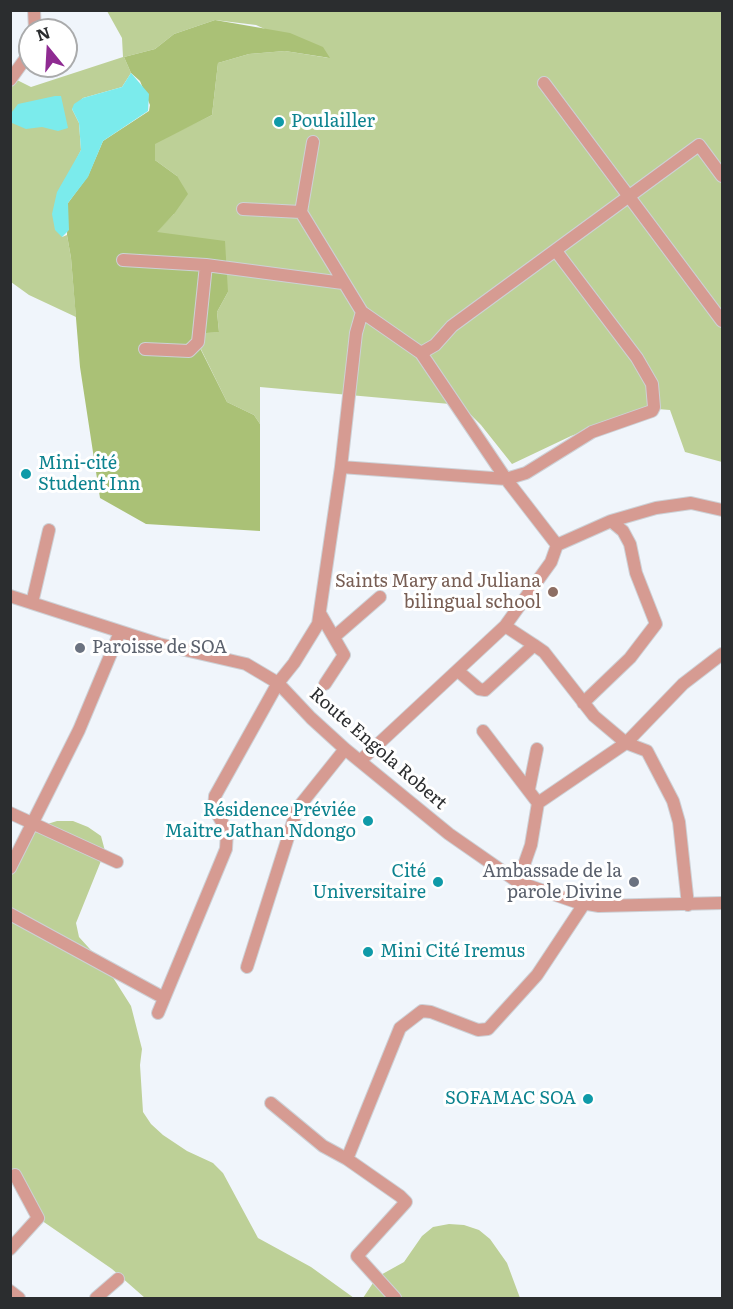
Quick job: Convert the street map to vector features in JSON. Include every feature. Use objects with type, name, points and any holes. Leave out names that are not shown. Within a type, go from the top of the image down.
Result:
[{"type":"street","points":[[544,83],[723,321]]},
{"type":"street","points":[[313,142],[301,212],[343,283],[362,312],[421,353],[506,479],[557,545]]},
{"type":"street","points":[[421,353],[435,345],[452,326],[631,198],[699,145],[723,176]]},
{"type":"street","points":[[243,209],[301,212]]},
{"type":"street","points":[[341,467],[506,479],[526,472],[592,432],[652,411],[654,407],[652,384],[636,358],[556,251]]},
{"type":"street","points":[[123,260],[206,266],[343,283]]},
{"type":"street","points":[[145,349],[189,351],[198,342],[206,266]]},
{"type":"street","points":[[158,1013],[226,849],[227,831],[214,808],[215,796],[278,682],[294,663],[321,615],[356,333],[362,312]]},
{"type":"street","points":[[360,761],[505,626],[551,562],[557,545],[611,521],[644,511],[691,503],[723,510]]},
{"type":"street","points":[[583,703],[630,658],[656,624],[636,573],[630,544],[623,531],[611,521]]},
{"type":"street","points":[[32,603],[49,530]]},
{"type":"street","name":"Route Engola Robert","points":[[10,596],[120,632],[246,664],[278,682],[311,718],[345,749],[458,841],[518,882],[584,904],[629,907],[723,903]]},
{"type":"street","points":[[334,637],[380,597]]},
{"type":"street","points":[[321,615],[344,655],[325,684]]},
{"type":"street","points":[[505,626],[544,652],[583,703],[626,743],[647,751],[673,801],[679,822],[688,905]]},
{"type":"street","points":[[10,868],[79,730],[120,632]]},
{"type":"street","points":[[458,671],[479,689],[485,690],[534,645]]},
{"type":"street","points":[[538,803],[626,743],[683,684],[723,654]]},
{"type":"street","points":[[483,731],[538,803],[531,845],[518,882]]},
{"type":"street","points":[[247,967],[297,809],[345,749]]},
{"type":"street","points":[[529,789],[537,749]]},
{"type":"street","points":[[10,813],[117,862]]},
{"type":"street","points":[[347,1159],[400,1028],[422,1011],[431,1012],[478,1030],[488,1029],[537,975],[584,904]]},
{"type":"street","points":[[10,914],[164,998]]},
{"type":"street","points":[[271,1103],[323,1146],[347,1159],[400,1196],[406,1203],[357,1256],[395,1299]]},
{"type":"street","points":[[10,1249],[38,1218],[15,1175]]},
{"type":"street","points":[[96,1299],[118,1279]]},
{"type":"street","points":[[10,1291],[20,1299]]},
{"type":"green space","points":[[107,11],[722,11],[722,462],[685,452],[670,410],[645,408],[571,436],[512,464],[481,425],[461,405],[260,387],[260,424],[254,415],[227,402],[193,333],[219,332],[217,312],[228,292],[156,232],[174,214],[177,176],[155,160],[155,143],[212,115],[218,63],[249,54],[285,51],[329,58],[256,25],[215,20],[174,34],[155,49],[124,57],[131,73],[122,87],[83,98],[72,109],[79,123],[81,150],[74,164],[62,237],[67,235],[76,317],[29,295],[11,282],[11,77],[31,87],[59,78],[78,78],[78,72],[123,57],[122,38]]},
{"type":"green space","points":[[215,20],[290,33],[323,47],[330,58],[285,51],[249,54],[218,63],[212,115],[155,144],[155,160],[177,176],[188,194],[157,232],[225,241],[228,292],[217,312],[219,332],[193,334],[227,402],[254,415],[260,424],[260,531],[146,524],[100,498],[80,367],[67,235],[68,203],[88,176],[103,141],[149,111],[150,105],[140,81],[131,73],[124,57],[155,49],[174,34]]},
{"type":"green space","points":[[57,821],[73,821],[101,836],[105,851],[76,923],[79,937],[107,968],[131,1006],[142,1049],[140,1065],[143,1112],[151,1124],[163,1135],[187,1151],[213,1163],[223,1173],[258,1238],[311,1267],[354,1298],[145,1298],[112,1269],[38,1218],[11,1168],[11,850],[41,826]]},
{"type":"green space","points":[[449,1224],[464,1225],[479,1230],[490,1239],[507,1263],[520,1298],[363,1298],[377,1277],[404,1262],[422,1236],[433,1227]]},
{"type":"water","points":[[131,73],[149,94],[148,111],[103,141],[88,177],[68,203],[69,230],[62,237],[55,230],[52,214],[57,192],[81,150],[79,123],[72,109],[74,104],[83,98],[122,87]]},
{"type":"water","points":[[61,96],[68,128],[58,131],[42,127],[26,129],[12,123],[12,112],[18,104]]},
{"type":"place","name":"Poulailler","points":[[279,122]]},
{"type":"place","name":"Mini-cité Student Inn","points":[[26,474]]},
{"type":"place","name":"Saints Mary and Juliana bilingual school","points":[[553,592]]},
{"type":"place","name":"Paroisse de SOA","points":[[80,648]]},
{"type":"place","name":"Résidence Préviée Maitre Jathan Ndongo","points":[[368,821]]},
{"type":"place","name":"Cité Universitaire","points":[[438,882]]},
{"type":"place","name":"Ambassade de la parole Divine","points":[[634,882]]},
{"type":"place","name":"Mini Cité Iremus","points":[[368,952]]},
{"type":"place","name":"SOFAMAC SOA","points":[[588,1099]]}]
